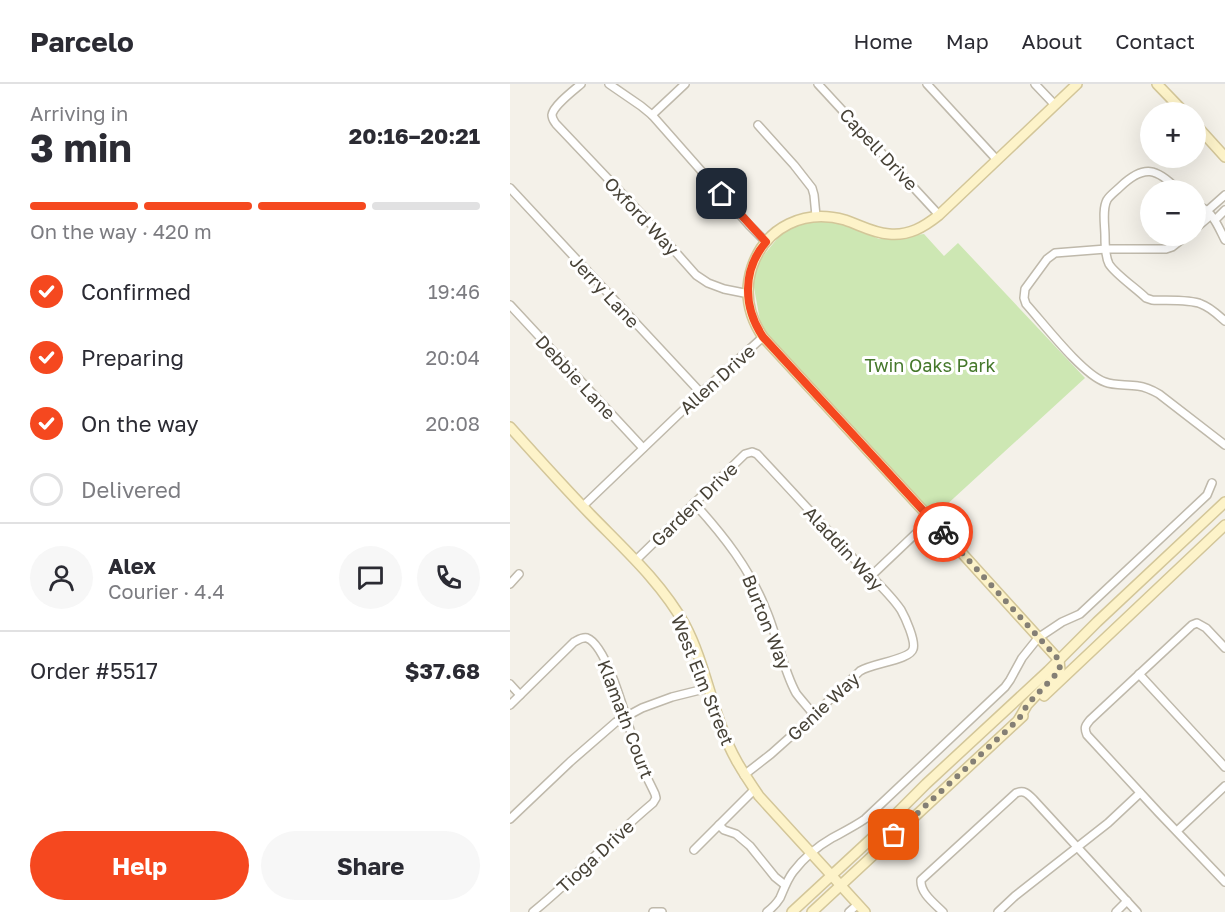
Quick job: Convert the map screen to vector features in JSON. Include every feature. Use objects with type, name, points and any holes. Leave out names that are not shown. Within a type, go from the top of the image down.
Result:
[{"type":"street","name":"Oxford Way","points":[[581,84],[556,107],[552,114],[556,124],[696,275],[724,289],[747,292]]},
{"type":"street","points":[[609,84],[652,115],[766,242]]},
{"type":"street","points":[[652,115],[685,84]]},
{"type":"street","name":"Capell Drive","points":[[818,84],[939,215]]},
{"type":"street","points":[[927,84],[997,160]]},
{"type":"street","points":[[1035,84],[1055,105]]},
{"type":"street","name":"Allen Drive","points":[[583,506],[700,393],[763,337],[753,321],[748,305],[749,277],[755,259],[766,242],[784,226],[799,219],[816,216],[848,221],[872,231],[890,235],[907,233],[922,227],[939,215],[1077,84]]},
{"type":"street","points":[[1157,84],[1174,102]]},
{"type":"street","points":[[758,125],[812,188],[816,216]]},
{"type":"street","points":[[1206,136],[1225,157]]},
{"type":"street","points":[[1168,180],[1159,174],[1143,172],[1128,179],[1106,201],[1108,262],[1146,298],[1201,304],[1225,321]]},
{"type":"street","name":"Jerry Lane","points":[[510,188],[700,393]]},
{"type":"street","points":[[1206,219],[1225,195]]},
{"type":"street","points":[[1206,209],[1225,240]]},
{"type":"street","points":[[1211,215],[1225,210]]},
{"type":"street","points":[[1173,246],[1166,249],[1106,249],[1055,253],[1047,259],[1025,289],[1024,298],[1026,304],[1093,376],[1106,382],[1149,388],[1225,445]]},
{"type":"street","name":"Debbie Lane","points":[[510,305],[643,448]]},
{"type":"street","points":[[763,337],[1059,660],[1060,670],[1027,705],[1019,719]]},
{"type":"street","name":"West Elm Street","points":[[510,427],[636,560],[665,594],[686,628],[701,664],[728,744],[744,775],[772,811],[865,912]]},
{"type":"street","name":"Garden Drive","points":[[636,560],[745,454],[754,453]]},
{"type":"street","name":"Aladdin Way","points":[[754,453],[871,576],[902,612],[914,646],[910,654]]},
{"type":"street","points":[[767,912],[780,897],[792,873],[812,853],[865,819],[1005,687],[1022,657],[1038,638],[1062,622],[1080,614],[1207,495],[1212,483]]},
{"type":"street","points":[[792,912],[1225,502]]},
{"type":"street","name":"Burton Way","points":[[694,503],[728,542],[750,575],[773,626],[790,680],[797,694],[813,714]]},
{"type":"street","points":[[812,912],[1224,526],[1220,515],[1225,507]]},
{"type":"street","points":[[871,576],[932,519]]},
{"type":"street","points":[[510,584],[519,574]]},
{"type":"street","points":[[1225,648],[1201,624],[1194,624],[1139,674],[1086,726],[1085,730],[1140,793],[1225,882]]},
{"type":"street","name":"Klamath Court","points":[[520,695],[574,642],[585,638],[596,645],[609,667],[638,757],[656,798]]},
{"type":"street","name":"Genie Way","points":[[744,775],[771,754],[864,669],[910,654]]},
{"type":"street","points":[[1139,674],[1225,767]]},
{"type":"street","points":[[510,684],[520,695],[510,705]]},
{"type":"street","points":[[510,819],[603,732],[626,716],[672,697],[708,688]]},
{"type":"street","points":[[1177,831],[1225,786]]},
{"type":"street","points":[[694,850],[754,790]]},
{"type":"street","points":[[943,912],[921,886],[921,880],[1016,793],[1021,792],[1033,799],[1137,912]]},
{"type":"street","points":[[998,912],[1078,848],[1140,793]]},
{"type":"street","name":"Tioga Drive","points":[[533,912],[656,798]]},
{"type":"street","points":[[719,825],[724,830],[736,834],[750,846],[775,878],[785,885]]},
{"type":"street","points":[[1116,912],[1127,901]]},
{"type":"street","points":[[849,912],[858,904]]},
{"type":"street","points":[[652,912],[662,912]]},
{"type":"green space","name":"Twin Oaks Park","points":[[833,217],[879,239],[924,234],[944,256],[958,243],[1085,378],[931,519],[763,337],[751,271],[789,224]]},
{"type":"way so far","points":[[894,835],[1019,719],[1027,705],[1060,670],[1059,660],[943,532]]},
{"type":"route","points":[[722,194],[766,242],[755,259],[747,292],[748,305],[758,330],[943,532]]}]
